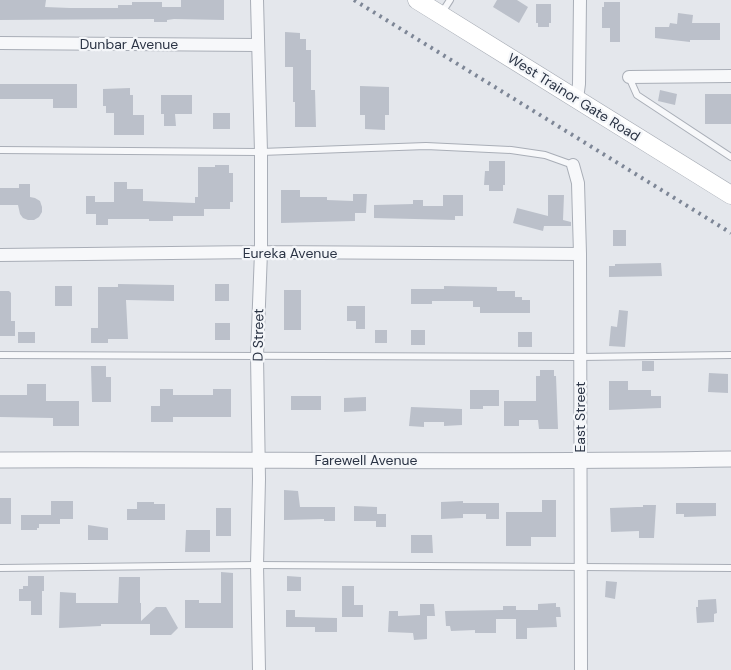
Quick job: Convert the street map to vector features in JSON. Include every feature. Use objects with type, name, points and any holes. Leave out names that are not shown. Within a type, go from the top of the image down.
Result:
[{"type":"main road","name":"West Trainor Gate Road","points":[[417,0],[445,7],[577,99],[731,195]]},
{"type":"street","name":"D Street","points":[[257,0],[261,152],[261,252],[257,356],[258,670]]},
{"type":"street","points":[[577,99],[579,84],[580,0]]},
{"type":"street","name":"Dunbar Avenue","points":[[0,43],[258,45]]},
{"type":"street","points":[[629,77],[731,76]]},
{"type":"street","name":"East Street","points":[[573,165],[578,183],[580,254],[581,670]]},
{"type":"street","name":"Eureka Avenue","points":[[0,255],[261,252],[580,254]]},
{"type":"street","name":"Farewell Avenue","points":[[0,460],[258,459],[580,462],[731,459]]},
{"type":"lane","points":[[629,77],[637,96],[731,157]]},
{"type":"lane","points":[[0,150],[261,152],[435,146],[511,150],[545,155],[573,165]]},
{"type":"lane","points":[[0,355],[581,357],[731,355]]},
{"type":"lane","points":[[0,568],[257,565],[731,568]]},
{"type":"building","points":[[0,0],[46,0],[45,7],[118,8],[118,5],[132,5],[132,2],[162,2],[162,7],[181,7],[181,0],[224,0],[224,20],[174,19],[167,20],[167,22],[154,22],[154,19],[0,20]]},
{"type":"building","points":[[497,0],[517,0],[528,7],[519,23],[493,7]]},
{"type":"building","points":[[604,2],[620,2],[620,42],[610,42],[610,28],[602,28],[602,7],[604,7]]},
{"type":"building","points":[[536,4],[551,4],[551,23],[549,23],[549,27],[538,27],[538,23],[536,23]]},
{"type":"building","points":[[678,13],[693,15],[692,23],[720,23],[720,40],[690,40],[690,42],[655,38],[655,27],[669,27],[670,23],[677,24]]},
{"type":"building","points":[[285,32],[300,33],[300,39],[306,39],[306,50],[311,50],[311,90],[315,90],[316,127],[295,127],[293,67],[285,67]]},
{"type":"building","points":[[0,84],[77,84],[77,108],[53,108],[53,99],[0,99]]},
{"type":"building","points":[[360,86],[389,87],[389,115],[385,115],[385,130],[365,129],[365,115],[360,115]]},
{"type":"building","points":[[130,88],[130,95],[133,95],[133,115],[144,115],[144,135],[114,135],[114,113],[106,113],[106,106],[103,106],[103,89]]},
{"type":"building","points":[[660,90],[677,94],[675,105],[658,101]]},
{"type":"building","points":[[705,94],[731,94],[731,124],[705,124]]},
{"type":"building","points":[[161,95],[192,95],[192,114],[175,114],[176,126],[164,126],[164,114],[161,114]]},
{"type":"building","points":[[213,113],[230,113],[230,129],[213,129]]},
{"type":"building","points":[[489,161],[505,161],[505,185],[503,185],[503,191],[489,191],[489,185],[484,185],[485,171],[489,171]]},
{"type":"building","points":[[215,165],[229,165],[229,173],[233,173],[233,202],[230,202],[230,209],[204,209],[204,216],[173,216],[173,221],[108,219],[108,225],[96,225],[96,214],[86,214],[86,196],[95,196],[95,202],[114,202],[114,182],[127,182],[127,189],[143,189],[143,201],[195,203],[195,197],[198,197],[198,167],[215,167]]},
{"type":"building","points":[[19,184],[30,184],[30,197],[40,201],[42,212],[34,220],[23,218],[18,205],[0,205],[0,188],[19,188]]},
{"type":"building","points":[[281,190],[300,190],[300,197],[327,197],[327,200],[353,201],[353,194],[367,194],[366,213],[355,213],[355,221],[281,223]]},
{"type":"building","points":[[443,195],[463,195],[463,216],[455,216],[455,220],[374,218],[374,205],[413,204],[413,200],[423,200],[423,206],[443,206]]},
{"type":"building","points":[[548,195],[564,195],[563,220],[571,222],[571,226],[544,226],[543,231],[513,223],[517,208],[548,216]]},
{"type":"building","points":[[613,230],[626,230],[626,246],[613,246]]},
{"type":"building","points":[[661,263],[662,276],[609,277],[609,266],[615,266],[615,264]]},
{"type":"building","points":[[118,284],[174,285],[174,301],[126,300],[128,339],[108,339],[108,343],[91,343],[91,328],[98,328],[98,287],[118,287]]},
{"type":"building","points":[[215,284],[229,284],[229,301],[215,301]]},
{"type":"building","points":[[55,286],[72,286],[72,306],[55,306]]},
{"type":"building","points":[[444,286],[497,287],[497,291],[515,291],[515,297],[522,297],[522,300],[530,300],[530,313],[480,313],[480,307],[473,307],[473,301],[432,301],[432,304],[411,304],[411,289],[444,289]]},
{"type":"building","points":[[284,290],[301,290],[301,330],[284,330]]},
{"type":"building","points":[[0,291],[9,291],[11,293],[11,321],[15,321],[15,336],[0,336]]},
{"type":"building","points":[[347,306],[365,306],[365,329],[356,329],[356,321],[347,321]]},
{"type":"building","points":[[619,310],[628,311],[625,347],[609,346],[611,326],[617,327]]},
{"type":"building","points":[[215,323],[230,323],[230,340],[215,340]]},
{"type":"building","points":[[375,330],[387,330],[387,343],[375,343]]},
{"type":"building","points":[[411,330],[425,330],[425,345],[411,345]]},
{"type":"building","points":[[18,332],[35,332],[35,343],[18,343]]},
{"type":"building","points":[[518,332],[532,332],[532,347],[518,347]]},
{"type":"building","points":[[642,361],[654,361],[654,371],[642,371]]},
{"type":"building","points":[[91,366],[106,366],[106,377],[111,377],[111,402],[92,402]]},
{"type":"building","points":[[540,370],[554,370],[554,376],[556,376],[558,429],[539,429],[538,420],[519,420],[519,426],[504,426],[504,401],[536,401],[536,376],[540,376]]},
{"type":"building","points":[[709,373],[728,374],[728,393],[708,392]]},
{"type":"building","points":[[609,381],[628,381],[628,390],[651,390],[651,396],[661,396],[661,408],[609,410]]},
{"type":"building","points":[[27,384],[46,384],[46,401],[79,401],[79,426],[53,426],[53,418],[0,417],[0,395],[27,395]]},
{"type":"building","points":[[160,389],[173,389],[173,395],[213,395],[213,389],[231,389],[231,417],[173,417],[173,422],[151,422],[151,406],[160,406]]},
{"type":"building","points":[[470,390],[499,390],[499,406],[483,406],[483,409],[470,409]]},
{"type":"building","points":[[291,396],[321,396],[321,410],[291,410]]},
{"type":"building","points":[[366,397],[366,411],[344,412],[344,398]]},
{"type":"building","points":[[411,407],[462,409],[462,425],[444,426],[444,422],[424,422],[424,427],[409,426]]},
{"type":"building","points":[[284,490],[298,491],[300,507],[335,507],[335,521],[324,521],[324,519],[284,520]]},
{"type":"building","points":[[0,498],[11,498],[11,524],[0,524]]},
{"type":"building","points":[[542,500],[556,500],[556,537],[531,537],[531,546],[506,546],[506,512],[542,512]]},
{"type":"building","points":[[51,501],[73,501],[73,519],[60,519],[60,524],[39,524],[37,530],[21,530],[21,515],[51,515]]},
{"type":"building","points":[[463,501],[463,503],[499,503],[499,519],[486,519],[486,514],[463,514],[463,518],[441,519],[441,502]]},
{"type":"building","points":[[137,502],[165,504],[165,520],[127,520],[127,509],[137,509]]},
{"type":"building","points":[[676,503],[716,503],[716,516],[684,517],[684,514],[676,514]]},
{"type":"building","points":[[643,505],[656,505],[654,538],[639,538],[639,531],[611,532],[610,508],[643,507]]},
{"type":"building","points":[[354,506],[377,507],[377,514],[386,514],[386,527],[376,527],[376,521],[354,521]]},
{"type":"building","points":[[216,508],[231,508],[231,536],[216,536]]},
{"type":"building","points":[[88,525],[108,528],[108,540],[88,540]]},
{"type":"building","points":[[186,530],[210,530],[210,552],[185,552]]},
{"type":"building","points":[[411,535],[432,535],[433,553],[411,553]]},
{"type":"building","points":[[221,572],[233,573],[233,628],[185,628],[185,600],[199,600],[199,603],[221,603]]},
{"type":"building","points":[[28,576],[44,576],[42,615],[31,615],[31,601],[19,601],[19,589],[23,589],[23,586],[28,586]]},
{"type":"building","points":[[287,576],[301,577],[301,591],[287,591]]},
{"type":"building","points":[[119,577],[140,577],[141,621],[156,607],[166,607],[178,628],[171,635],[150,635],[150,624],[101,624],[101,626],[59,628],[60,592],[76,593],[76,603],[118,603]]},
{"type":"building","points":[[606,581],[617,582],[615,599],[605,597]]},
{"type":"building","points":[[342,586],[354,586],[354,605],[363,605],[363,617],[342,617]]},
{"type":"building","points":[[716,599],[717,613],[714,614],[714,622],[697,623],[696,607],[698,607],[698,600]]},
{"type":"building","points":[[556,603],[556,607],[560,607],[561,617],[556,617],[557,627],[527,628],[527,639],[516,639],[516,619],[496,619],[496,633],[475,633],[475,630],[451,631],[450,626],[446,626],[445,611],[503,610],[503,606],[516,606],[516,610],[538,610],[538,604]]},
{"type":"building","points":[[420,604],[434,604],[435,616],[427,616],[427,639],[414,640],[413,633],[388,632],[389,611],[398,611],[398,616],[420,615]]},
{"type":"building","points":[[286,610],[295,610],[295,617],[337,618],[337,632],[315,632],[315,627],[286,627]]},
{"type":"railway","points":[[354,0],[731,233]]}]
